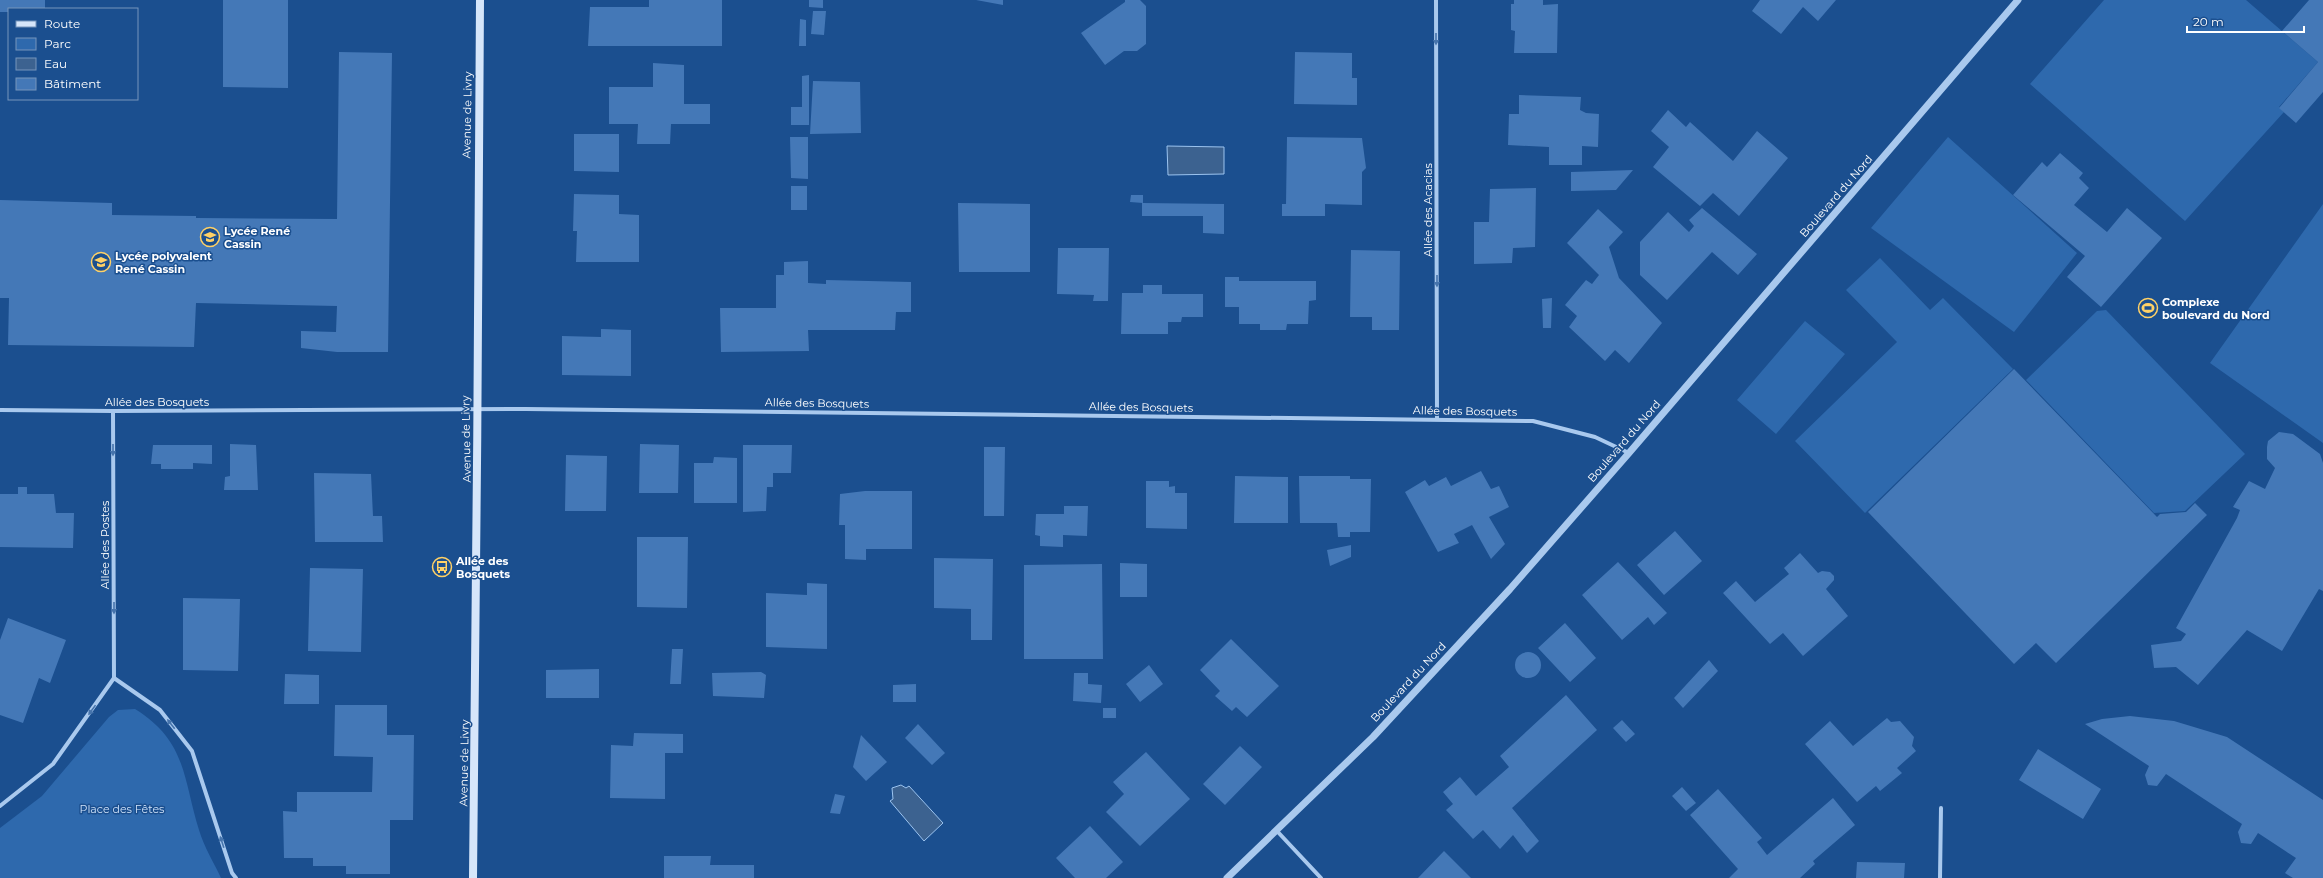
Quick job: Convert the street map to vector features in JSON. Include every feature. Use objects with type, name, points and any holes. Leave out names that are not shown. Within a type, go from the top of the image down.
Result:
[{"type":"main road","name":"Avenue de Livry","points":[[473,878],[478,539],[477,409],[480,0]]},
{"type":"street","name":"Allée des Acacias","points":[[1436,0],[1437,419]]},
{"type":"street","name":"Boulevard du Nord","points":[[1227,878],[1373,737],[1510,589],[1629,453],[2018,0]]},
{"type":"street","name":"Allée des Bosquets","points":[[0,410],[113,411],[477,409],[1533,421],[1595,437],[1629,453]]},
{"type":"street","name":"Allée des Postes","points":[[113,411],[114,678]]},
{"type":"street","points":[[0,806],[53,764],[114,678],[160,710],[192,751],[232,873],[236,878]]},
{"type":"street","points":[[1940,878],[1941,808]]},
{"type":"street","points":[[1276,830],[1321,878]]},
{"type":"green space","points":[[2104,0],[2246,0],[2318,62],[2279,107],[2284,112],[2185,221],[2030,84]]},
{"type":"green space","points":[[1948,137],[2077,253],[2014,332],[1871,228]]},
{"type":"green space","points":[[2323,204],[2323,443],[2210,363]]},
{"type":"green space","points":[[1880,258],[1930,310],[1943,298],[2013,369],[1865,513],[1795,441],[1897,342],[1846,290]]},
{"type":"green space","points":[[2106,310],[2245,454],[2185,511],[2154,513],[2026,380],[2097,311]]},
{"type":"green space","points":[[1805,321],[1845,354],[1776,434],[1737,400]]},
{"type":"green space","name":"Place des Fêtes","points":[[135,709],[152,721],[165,734],[174,748],[185,778],[201,836],[221,878],[0,878],[0,828],[42,796],[109,717],[118,710]]},
{"type":"water","points":[[1167,146],[1224,147],[1224,174],[1168,175]]},
{"type":"water","points":[[901,785],[906,788],[909,786],[943,823],[924,841],[890,801],[893,799],[892,788]]},
{"type":"building","points":[[0,0],[45,0],[45,8],[8,8],[8,12],[0,12]]},
{"type":"building","points":[[223,0],[288,0],[288,88],[223,87]]},
{"type":"building","points":[[649,0],[722,0],[722,46],[588,46],[590,7],[649,7]]},
{"type":"building","points":[[809,0],[823,0],[823,8],[809,7]]},
{"type":"building","points":[[976,0],[1003,0],[1003,5]]},
{"type":"building","points":[[1125,0],[1140,0],[1146,6],[1146,44],[1137,51],[1124,51],[1105,65],[1081,33],[1125,2]]},
{"type":"building","points":[[1514,0],[1543,0],[1543,5],[1558,4],[1557,53],[1514,53],[1515,31],[1511,30],[1511,4],[1514,4]]},
{"type":"building","points":[[1760,0],[1836,0],[1818,21],[1803,7],[1781,34],[1752,11]]},
{"type":"building","points":[[2309,0],[2323,0],[2323,92],[2296,123],[2279,108],[2318,62],[2282,31]]},
{"type":"building","points":[[813,11],[826,11],[824,35],[811,34]]},
{"type":"building","points":[[800,19],[806,20],[806,46],[799,46]]},
{"type":"building","points":[[339,52],[392,53],[388,352],[337,352],[301,348],[301,331],[336,332],[337,306],[196,303],[194,347],[8,345],[9,298],[0,298],[0,200],[112,203],[112,215],[196,216],[196,218],[337,219]]},
{"type":"building","points":[[1295,52],[1352,53],[1352,78],[1357,78],[1357,105],[1294,104]]},
{"type":"building","points":[[653,63],[684,65],[684,104],[710,104],[710,124],[671,124],[670,144],[637,144],[638,124],[609,124],[609,87],[653,87]]},
{"type":"building","points":[[809,75],[809,125],[791,125],[791,107],[802,107],[802,76]]},
{"type":"building","points":[[813,81],[860,82],[861,133],[810,134]]},
{"type":"building","points":[[1519,95],[1581,97],[1580,110],[1586,113],[1599,114],[1598,147],[1582,146],[1582,165],[1549,165],[1549,147],[1508,145],[1509,114],[1519,114]]},
{"type":"building","points":[[1668,110],[1686,127],[1690,122],[1733,161],[1757,131],[1788,158],[1739,216],[1713,193],[1700,206],[1653,167],[1669,147],[1651,131]]},
{"type":"building","points":[[574,134],[619,134],[619,172],[574,171]]},
{"type":"building","points":[[790,137],[808,137],[808,179],[791,178]]},
{"type":"building","points":[[1287,137],[1362,138],[1366,168],[1362,172],[1362,205],[1325,204],[1325,216],[1282,216],[1282,204],[1286,204]]},
{"type":"building","points":[[2060,153],[2083,173],[2079,178],[2089,188],[2074,205],[2107,232],[2127,208],[2162,238],[2101,307],[2067,277],[2085,256],[2013,195],[2042,162],[2047,167]]},
{"type":"building","points":[[1633,170],[1616,190],[1571,191],[1571,172]]},
{"type":"building","points":[[791,186],[807,186],[807,210],[791,210]]},
{"type":"building","points":[[1536,188],[1535,247],[1513,248],[1512,263],[1474,264],[1474,222],[1489,222],[1490,189]]},
{"type":"building","points":[[574,194],[619,195],[619,214],[639,215],[639,262],[576,262],[577,231],[573,231]]},
{"type":"building","points":[[1131,195],[1143,195],[1143,203],[1130,202]]},
{"type":"building","points":[[958,203],[1030,204],[1030,272],[959,272]]},
{"type":"building","points":[[1142,203],[1224,204],[1224,234],[1203,233],[1203,216],[1142,216]]},
{"type":"building","points":[[1702,208],[1757,254],[1738,275],[1712,252],[1667,300],[1640,275],[1640,242],[1668,212],[1689,232],[1694,226],[1689,220]]},
{"type":"building","points":[[1598,209],[1623,232],[1609,247],[1619,278],[1662,323],[1629,363],[1615,350],[1605,361],[1569,327],[1577,316],[1565,305],[1586,280],[1592,284],[1599,275],[1567,243]]},
{"type":"building","points":[[1058,248],[1109,248],[1108,301],[1093,301],[1094,295],[1057,294]]},
{"type":"building","points":[[1351,250],[1400,251],[1399,330],[1372,330],[1372,317],[1350,317]]},
{"type":"building","points":[[808,261],[808,283],[826,284],[826,280],[911,282],[911,312],[896,312],[895,330],[808,330],[809,351],[721,352],[720,308],[776,308],[776,275],[784,275],[784,262]]},
{"type":"building","points":[[1225,277],[1239,277],[1239,281],[1316,281],[1316,300],[1309,301],[1308,324],[1287,324],[1286,330],[1260,330],[1260,324],[1239,324],[1239,307],[1225,307]]},
{"type":"building","points":[[1143,285],[1162,285],[1162,294],[1203,294],[1203,317],[1182,317],[1181,322],[1168,322],[1168,334],[1121,334],[1122,293],[1143,293]]},
{"type":"building","points":[[1552,298],[1551,328],[1543,328],[1542,299]]},
{"type":"building","points":[[601,329],[631,330],[631,376],[562,375],[562,336],[601,337]]},
{"type":"building","points":[[2014,369],[2157,517],[2160,514],[2186,512],[2195,503],[2207,515],[2056,663],[2036,643],[2014,664],[1868,512]]},
{"type":"building","points":[[2279,432],[2293,434],[2320,454],[2323,463],[2323,591],[2319,589],[2282,651],[2247,630],[2198,685],[2176,667],[2154,668],[2151,645],[2181,641],[2186,634],[2176,628],[2237,518],[2240,510],[2233,507],[2249,481],[2265,489],[2275,468],[2267,459],[2268,441]]},
{"type":"building","points":[[230,444],[256,445],[258,490],[224,490],[225,477],[230,476]]},
{"type":"building","points":[[640,444],[679,445],[678,493],[639,493]]},
{"type":"building","points":[[153,445],[212,445],[212,464],[193,463],[193,469],[161,469],[161,464],[151,464]]},
{"type":"building","points":[[743,445],[792,445],[791,473],[773,473],[773,487],[767,487],[766,511],[743,512]]},
{"type":"building","points":[[984,447],[1005,447],[1004,516],[984,516]]},
{"type":"building","points":[[566,455],[607,456],[606,511],[565,511]]},
{"type":"building","points":[[714,457],[737,458],[737,503],[694,503],[694,463],[713,463]]},
{"type":"building","points":[[1481,471],[1491,489],[1499,486],[1509,507],[1489,517],[1505,544],[1491,559],[1472,525],[1454,534],[1459,543],[1438,552],[1405,492],[1425,480],[1429,486],[1446,477],[1451,486]]},
{"type":"building","points":[[314,473],[371,474],[373,516],[382,516],[383,542],[315,542]]},
{"type":"building","points":[[1235,476],[1288,477],[1288,523],[1234,523]]},
{"type":"building","points":[[1299,476],[1350,476],[1350,479],[1371,479],[1370,532],[1350,532],[1350,537],[1338,537],[1337,523],[1300,523]]},
{"type":"building","points":[[1146,481],[1169,481],[1169,487],[1175,486],[1175,493],[1187,493],[1187,529],[1146,528]]},
{"type":"building","points":[[18,487],[27,487],[27,494],[54,494],[56,513],[74,513],[73,548],[0,547],[0,494],[18,494]]},
{"type":"building","points":[[865,491],[912,491],[912,549],[866,549],[866,560],[845,559],[845,525],[839,525],[840,494]]},
{"type":"building","points":[[1064,506],[1088,506],[1087,536],[1063,535],[1063,547],[1040,546],[1040,536],[1035,535],[1036,514],[1064,514]]},
{"type":"building","points":[[1675,531],[1702,561],[1664,595],[1637,565]]},
{"type":"building","points":[[637,537],[688,537],[687,608],[637,607]]},
{"type":"building","points":[[1351,545],[1351,557],[1330,566],[1327,550]]},
{"type":"building","points":[[1800,553],[1818,573],[1822,571],[1830,572],[1834,576],[1834,580],[1826,589],[1848,616],[1803,656],[1783,633],[1770,644],[1723,593],[1736,581],[1755,602],[1789,574],[1784,568]]},
{"type":"building","points":[[934,558],[993,559],[992,640],[971,640],[971,609],[934,608]]},
{"type":"building","points":[[1618,562],[1667,613],[1654,625],[1648,617],[1622,640],[1582,595]]},
{"type":"building","points":[[1120,563],[1147,564],[1147,597],[1120,597]]},
{"type":"building","points":[[1102,564],[1103,659],[1024,659],[1024,565]]},
{"type":"building","points":[[310,568],[363,569],[361,652],[308,651]]},
{"type":"building","points":[[807,583],[827,584],[827,649],[766,647],[766,593],[807,595]]},
{"type":"building","points":[[183,598],[240,599],[238,671],[183,670]]},
{"type":"building","points":[[8,618],[66,640],[50,683],[39,678],[23,723],[0,715],[0,640]]},
{"type":"building","points":[[1565,623],[1596,658],[1570,682],[1538,648]]},
{"type":"building","points":[[1231,639],[1279,686],[1247,717],[1236,707],[1232,711],[1215,696],[1220,691],[1200,670]]},
{"type":"building","points":[[672,649],[683,649],[681,684],[670,684]]},
{"type":"building","points":[[1528,652],[1537,656],[1541,665],[1537,674],[1528,678],[1519,674],[1515,665],[1519,656]]},
{"type":"building","points":[[1709,660],[1718,671],[1683,708],[1674,698]]},
{"type":"building","points":[[1149,665],[1163,684],[1140,702],[1126,684]]},
{"type":"building","points":[[599,669],[599,698],[546,698],[546,670]]},
{"type":"building","points":[[761,672],[766,675],[764,698],[713,696],[712,673]]},
{"type":"building","points":[[1074,673],[1088,673],[1088,684],[1102,685],[1101,703],[1073,701]]},
{"type":"building","points":[[285,674],[319,675],[319,704],[284,704]]},
{"type":"building","points":[[916,684],[916,702],[893,702],[893,685]]},
{"type":"building","points":[[1566,695],[1597,730],[1512,808],[1539,841],[1527,853],[1513,835],[1500,849],[1483,830],[1473,839],[1446,810],[1453,804],[1443,792],[1460,777],[1476,796],[1509,767],[1500,756]]},
{"type":"building","points":[[335,705],[387,705],[387,735],[414,735],[413,820],[390,820],[390,874],[346,874],[346,866],[313,866],[313,858],[284,858],[283,811],[297,812],[297,792],[372,792],[373,757],[334,756]]},
{"type":"building","points":[[1103,708],[1116,708],[1116,718],[1103,718]]},
{"type":"building","points":[[2130,716],[2174,721],[2227,737],[2323,800],[2323,878],[2293,878],[2285,873],[2296,858],[2258,833],[2251,844],[2241,843],[2238,832],[2242,824],[2166,774],[2157,786],[2148,785],[2145,775],[2149,766],[2085,724],[2102,719]]},
{"type":"building","points":[[1887,718],[1891,722],[1900,721],[1914,737],[1912,746],[1916,751],[1897,768],[1902,773],[1880,791],[1876,786],[1857,802],[1805,744],[1830,721],[1853,746]]},
{"type":"building","points":[[1622,720],[1635,734],[1626,742],[1613,728]]},
{"type":"building","points":[[918,724],[945,753],[932,765],[905,738]]},
{"type":"building","points":[[634,733],[683,734],[683,753],[665,753],[665,799],[610,798],[611,745],[633,746]]},
{"type":"building","points":[[861,735],[887,762],[866,781],[853,767]]},
{"type":"building","points":[[1240,746],[1262,767],[1225,805],[1203,784]]},
{"type":"building","points":[[2038,749],[2101,789],[2083,819],[2019,780]]},
{"type":"building","points":[[1146,752],[1190,799],[1140,846],[1106,812],[1124,794],[1113,782]]},
{"type":"building","points":[[1682,787],[1696,803],[1686,811],[1672,796]]},
{"type":"building","points":[[1718,789],[1762,838],[1757,842],[1767,855],[1833,798],[1855,825],[1813,861],[1815,864],[1800,878],[1729,878],[1738,869],[1690,815]]},
{"type":"building","points":[[835,794],[845,796],[840,814],[830,813]]},
{"type":"building","points":[[1090,826],[1123,862],[1106,878],[1075,878],[1056,858]]},
{"type":"building","points":[[1444,851],[1471,878],[1418,878]]},
{"type":"building","points":[[664,856],[711,856],[710,865],[754,865],[754,878],[664,878]]},
{"type":"building","points":[[1857,862],[1905,863],[1904,878],[1856,878]]},
{"type":"place","name":"Lycée René Cassin","points":[[210,237]]},
{"type":"place","name":"Lycée polyvalent René Cassin","points":[[101,262]]},
{"type":"place","name":"Complexe boulevard du Nord","points":[[2148,308]]},
{"type":"place","name":"Allée des Bosquets","points":[[442,567]]}]
